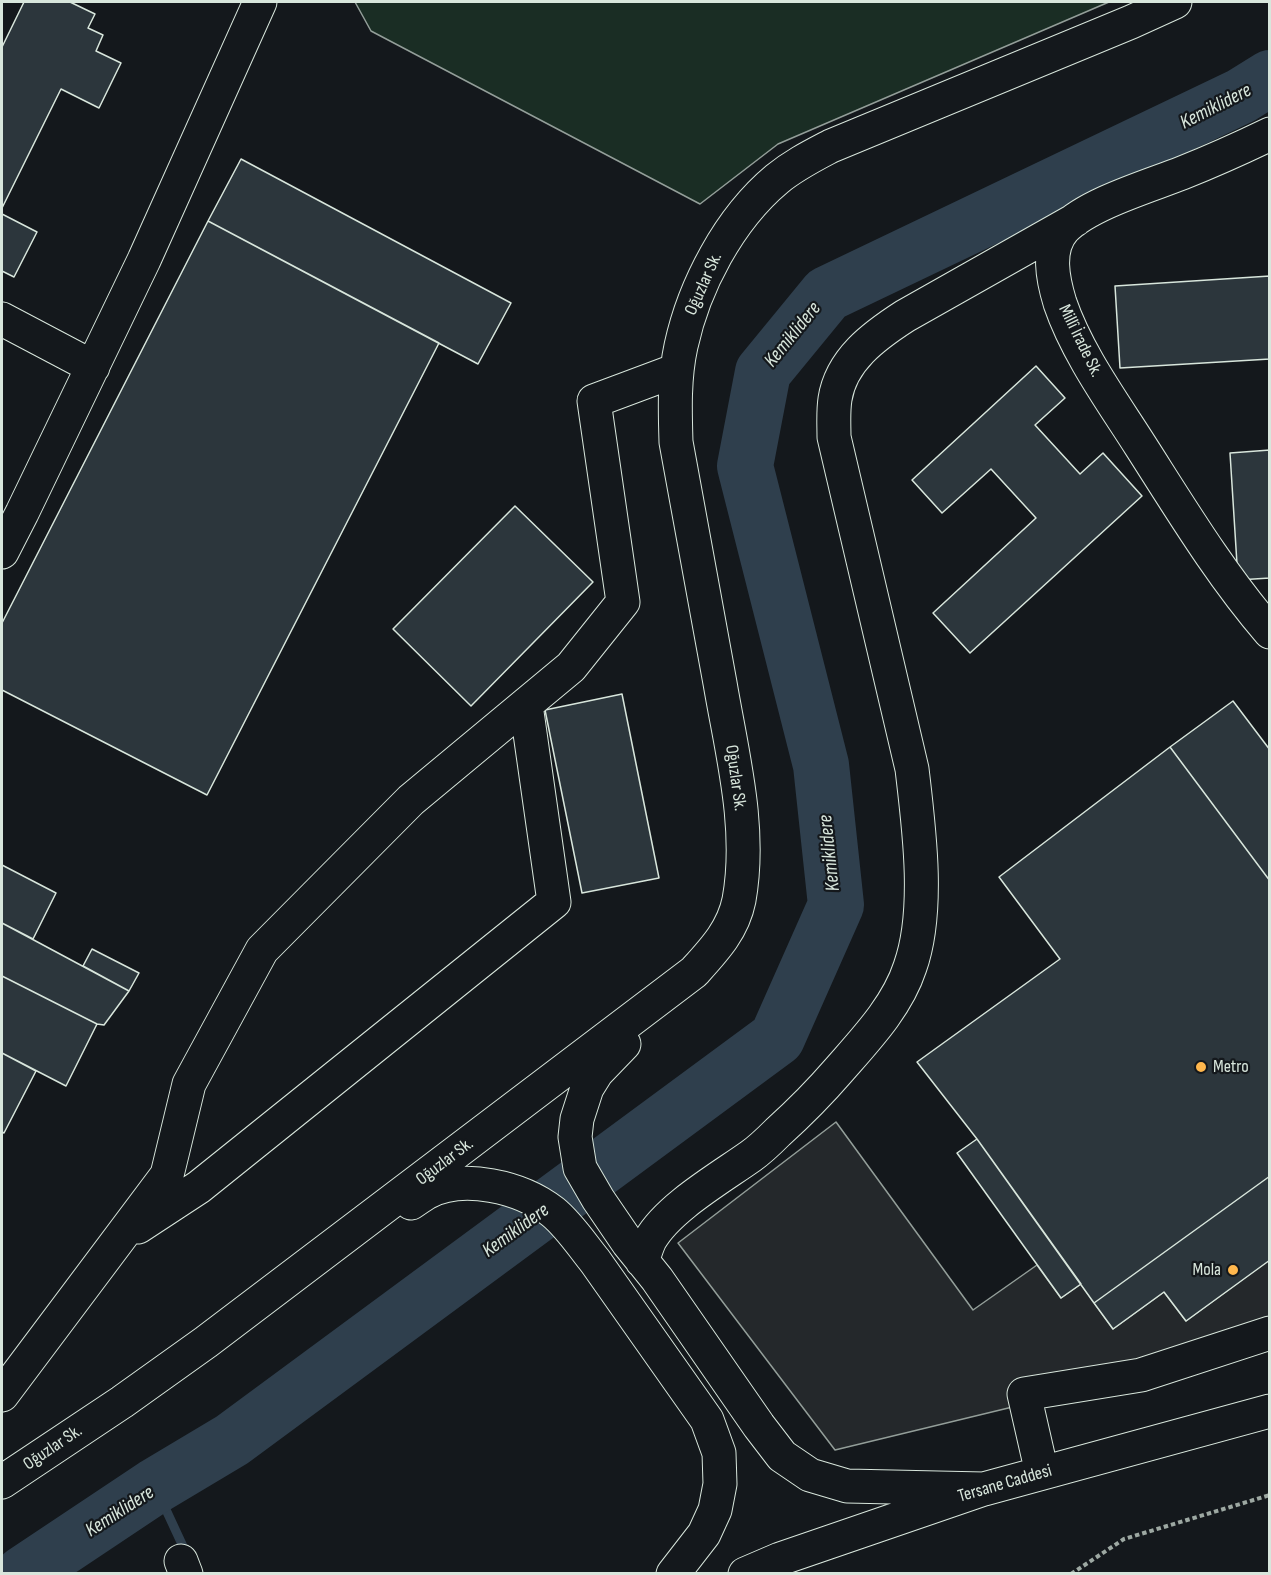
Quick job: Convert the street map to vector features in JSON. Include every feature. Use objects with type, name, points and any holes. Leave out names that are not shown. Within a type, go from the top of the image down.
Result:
[{"type":"street","points":[[2,552],[144,260],[260,2]]},
{"type":"street","name":"Oğuzlar Sk.","points":[[2,1482],[122,1402],[271,1294],[694,972],[723,939],[732,922],[738,901],[743,868],[743,842],[735,768],[676,442],[675,412],[677,370],[681,347],[692,308],[712,263],[726,237],[764,190],[807,158],[1175,2]]},
{"type":"street","name":"Millî İrade Sk.","points":[[1269,134],[1183,173],[1089,211],[1064,230],[1055,242],[1053,268],[1060,303],[1076,339],[1106,391],[1214,560],[1269,632]]},
{"type":"street","points":[[635,1252],[649,1241],[674,1212],[757,1151],[810,1103],[857,1050],[893,1003],[910,969],[916,947],[921,919],[920,865],[912,769],[835,445],[835,398],[841,381],[849,363],[864,345],[880,332],[1075,220]]},
{"type":"street","points":[[2,319],[93,367]]},
{"type":"street","points":[[2,1395],[167,1175],[189,1084],[262,950],[411,800],[571,667],[623,602],[594,401],[677,370]]},
{"type":"street","points":[[120,1238],[199,1187],[554,902],[526,705]]},
{"type":"street","points":[[694,972],[597,1072],[587,1088],[577,1119],[575,1137],[580,1168],[635,1252],[782,1456],[810,1475],[847,1486],[984,1489]]},
{"type":"street","points":[[271,1294],[428,1192],[448,1186],[467,1184],[506,1188],[528,1196],[554,1213],[595,1261],[707,1420],[719,1453],[720,1484],[714,1510],[704,1534],[673,1574]]},
{"type":"street","points":[[1042,1473],[1024,1394],[1141,1375],[1269,1333]]},
{"type":"street","name":"Tersane Caddesi","points":[[745,1574],[780,1559],[984,1489],[1269,1411]]},
{"type":"path","points":[[1071,1574],[1124,1539],[1269,1495]]},
{"type":"green space","points":[[355,2],[1109,2],[778,144],[700,204],[371,31]]},
{"type":"shaded area","points":[[836,1122],[973,1310],[1037,1265],[1061,1298],[1081,1284],[1113,1329],[1164,1292],[1186,1321],[1269,1260],[1269,1336],[1095,1387],[835,1450],[678,1243]]},
{"type":"building","points":[[24,2],[70,2],[95,14],[88,28],[103,35],[96,51],[121,63],[99,108],[61,89],[2,208],[2,47]]},
{"type":"building","points":[[241,159],[511,303],[478,364],[208,221]]},
{"type":"building","points":[[2,214],[37,232],[14,277],[2,271]]},
{"type":"building","points":[[208,221],[439,343],[207,795],[2,690],[2,623]]},
{"type":"building","points":[[1270,276],[1270,359],[1120,368],[1115,286]]},
{"type":"building","points":[[1036,366],[1065,398],[1035,425],[1080,474],[1103,453],[1142,496],[970,653],[933,613],[1036,518],[991,469],[942,513],[912,480]]},
{"type":"building","points":[[1270,450],[1270,578],[1238,580],[1230,453]]},
{"type":"building","points":[[515,506],[593,582],[471,706],[393,629]]},
{"type":"building","points":[[622,694],[659,878],[582,893],[545,710]]},
{"type":"building","points":[[1233,701],[1270,750],[1270,881],[1170,747]]},
{"type":"building","points":[[1170,747],[1270,881],[1270,1176],[1094,1303],[977,1139],[917,1062],[1060,959],[999,877]]},
{"type":"building","points":[[2,865],[56,893],[33,939],[2,923]]},
{"type":"building","points":[[2,923],[129,991],[104,1025],[97,1024],[2,976]]},
{"type":"building","points":[[92,949],[139,973],[129,991],[83,966]]},
{"type":"building","points":[[2,976],[97,1024],[66,1086],[2,1053]]},
{"type":"building","points":[[2,1053],[36,1071],[4,1133],[2,1132]]},
{"type":"building","points":[[977,1139],[1081,1284],[1061,1298],[957,1153]]},
{"type":"building","points":[[1270,1176],[1270,1260],[1186,1321],[1164,1292],[1113,1329],[1094,1303]]},
{"type":"waterway","name":"Kemiklidere","points":[[23,1574],[155,1486],[232,1440],[777,1038],[836,905],[821,765],[745,466],[763,372],[827,294],[1241,96],[1270,78]]},
{"type":"waterway","points":[[155,1486],[187,1555]]},
{"type":"place","name":"Metro","points":[[1201,1067]]},
{"type":"place","name":"Mola","points":[[1233,1270]]}]
